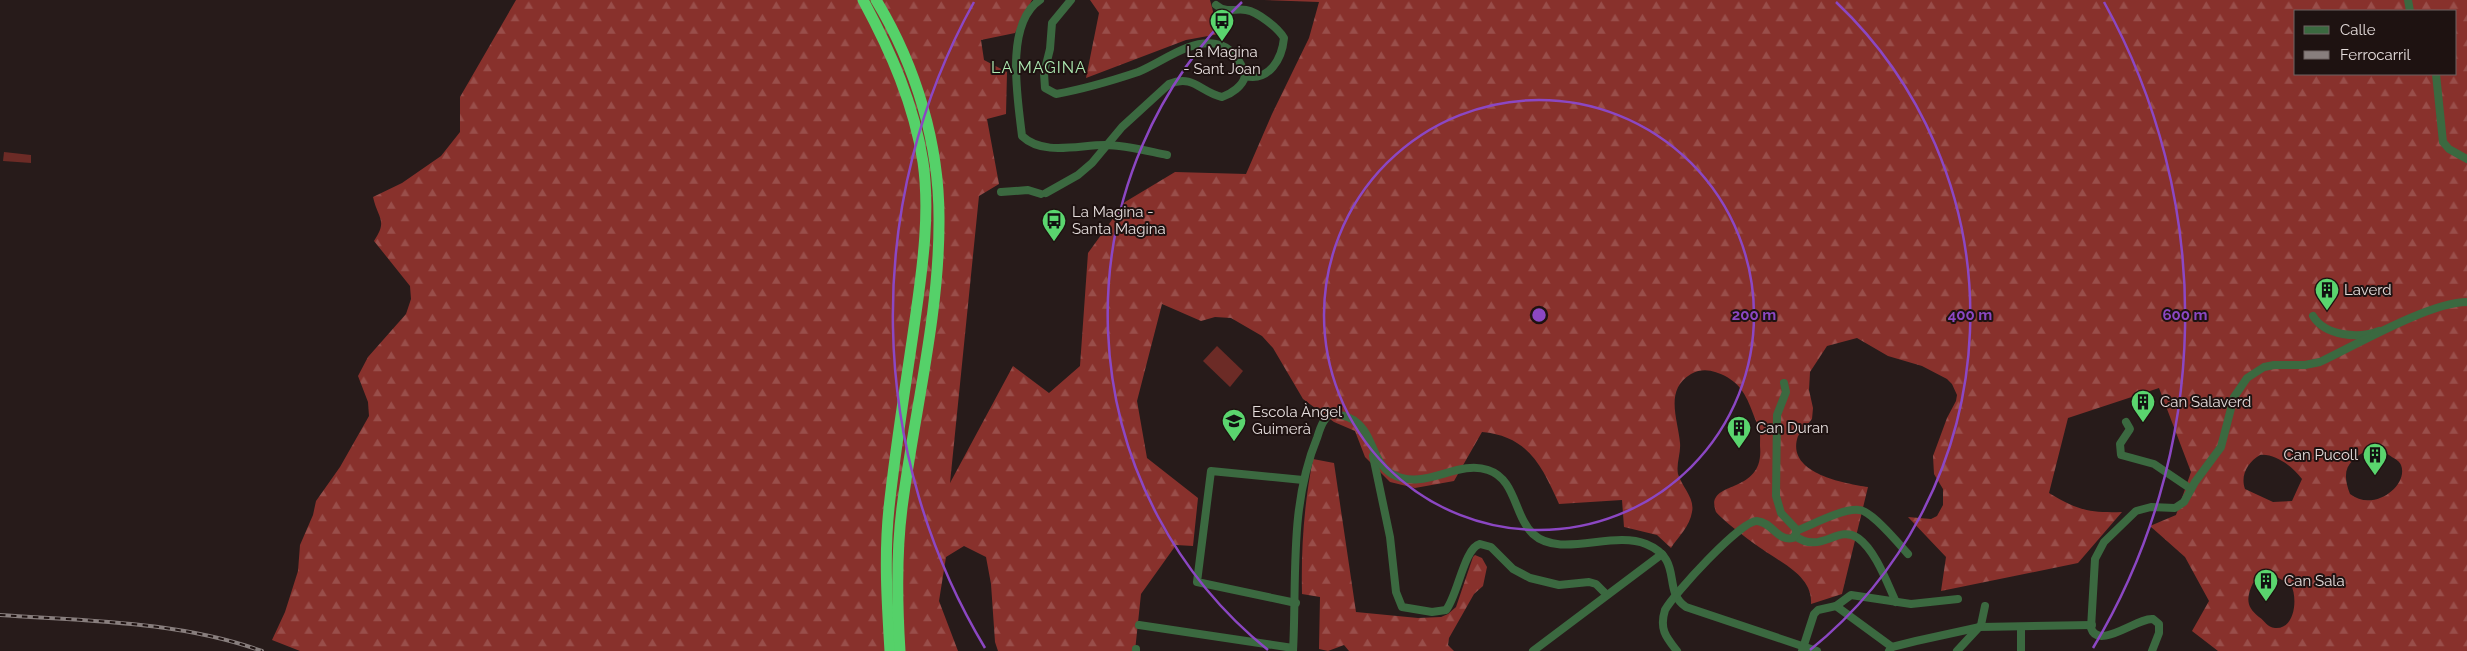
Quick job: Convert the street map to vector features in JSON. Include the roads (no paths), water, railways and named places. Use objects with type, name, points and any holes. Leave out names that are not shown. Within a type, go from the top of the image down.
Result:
[{"type":"highway","points":[[863,0],[889,48],[906,92],[915,120],[923,164],[924,248],[889,508],[886,586],[890,651]]},
{"type":"highway","points":[[876,0],[907,62],[920,94],[934,165],[939,222],[936,284],[900,533],[897,584],[900,651]]},
{"type":"street","points":[[1040,0],[1035,3],[1023,23],[1017,50],[1016,80],[1022,136],[1031,145],[1062,148],[1106,145],[1167,155]]},
{"type":"street","points":[[1001,192],[1028,190],[1043,193],[1078,175],[1092,163],[1106,145],[1148,102],[1169,84],[1178,80],[1189,81],[1222,97],[1244,82],[1245,76],[1240,63],[1232,52],[1221,45],[1209,43],[1180,51],[1140,71],[1110,81],[1056,94],[1045,88],[1044,73],[1050,49],[1052,23],[1071,0]]},
{"type":"street","points":[[1216,5],[1225,11],[1245,10],[1253,13],[1284,38],[1281,54],[1275,66],[1254,77],[1245,76]]},
{"type":"street","points":[[2436,75],[2443,142],[2449,149],[2467,159]]},
{"type":"street","points":[[2152,651],[2160,629],[2159,624],[2153,619],[2145,619],[2102,637],[2094,634],[2092,625],[2095,559],[2104,542],[2136,511],[2150,507],[2178,507],[2184,502],[2221,447],[2234,397],[2247,378],[2264,368],[2274,365],[2305,365],[2320,362],[2426,312],[2452,304],[2467,302]]},
{"type":"street","points":[[2313,316],[2323,327],[2341,333],[2359,335],[2393,328]]},
{"type":"street","points":[[1784,383],[1786,392],[1777,415],[1776,496],[1781,513],[1795,534],[1808,543],[1817,543],[1847,534],[1858,538],[1876,562],[1896,602]]},
{"type":"street","points":[[1140,624],[1293,650],[1296,603],[1294,553],[1303,480],[1321,426],[1326,416],[1332,413],[1356,422],[1368,438],[1378,461],[1393,474],[1412,480],[1470,468],[1488,470],[1507,484],[1529,530],[1543,541],[1565,544],[1622,539],[1644,543],[1662,554],[1672,569],[1676,597],[1691,610],[1817,651]]},
{"type":"street","points":[[2126,422],[2130,429],[2120,444],[2121,454],[2154,464],[2191,489]]},
{"type":"street","points":[[1372,449],[1390,537],[1396,592],[1402,607],[1432,612],[1446,610],[1454,598],[1471,550],[1475,545],[1480,544],[1486,544],[1491,547],[1513,569],[1530,578],[1559,585],[1589,582],[1596,584],[1607,595]]},
{"type":"street","points":[[1296,603],[1197,582],[1211,471],[1303,480]]},
{"type":"street","points":[[1381,491],[1384,477],[1393,474]]},
{"type":"street","points":[[1677,651],[1664,634],[1662,627],[1665,610],[1727,540],[1746,524],[1755,521],[1765,522],[1783,538],[1788,540],[1795,534],[1845,512],[1858,509],[1863,510],[1879,524],[1908,554]]},
{"type":"street","points":[[1533,651],[1662,554]]},
{"type":"street","points":[[1803,648],[1814,614],[1818,610],[1836,606],[1851,595],[1896,602],[1926,604],[1958,599]]},
{"type":"street","points":[[1836,606],[1890,649],[1980,627],[2092,625]]},
{"type":"street","points":[[1957,651],[1980,627],[1985,606]]},
{"type":"street","points":[[2021,627],[2021,651]]},
{"type":"railway","points":[[0,615],[99,621],[165,628],[230,641],[262,651]]},
{"type":"place","name":"La Magina - Sant Joan","points":[[1222,42]]},
{"type":"place","name":"La Magina - Santa Magina","points":[[1054,242]]},
{"type":"place","name":"Laverd","points":[[2327,311]]},
{"type":"place","name":"Can Salaverd","points":[[2143,423]]},
{"type":"place","name":"Escola Àngel Guimerà","points":[[1234,442]]},
{"type":"place","name":"Can Duran","points":[[1739,449]]},
{"type":"place","name":"Can Pucoll","points":[[2375,476]]},
{"type":"place","name":"Can Sala","points":[[2266,602]]},
{"type":"district","name":"LA MAGINA","points":[[1039,67]]}]
